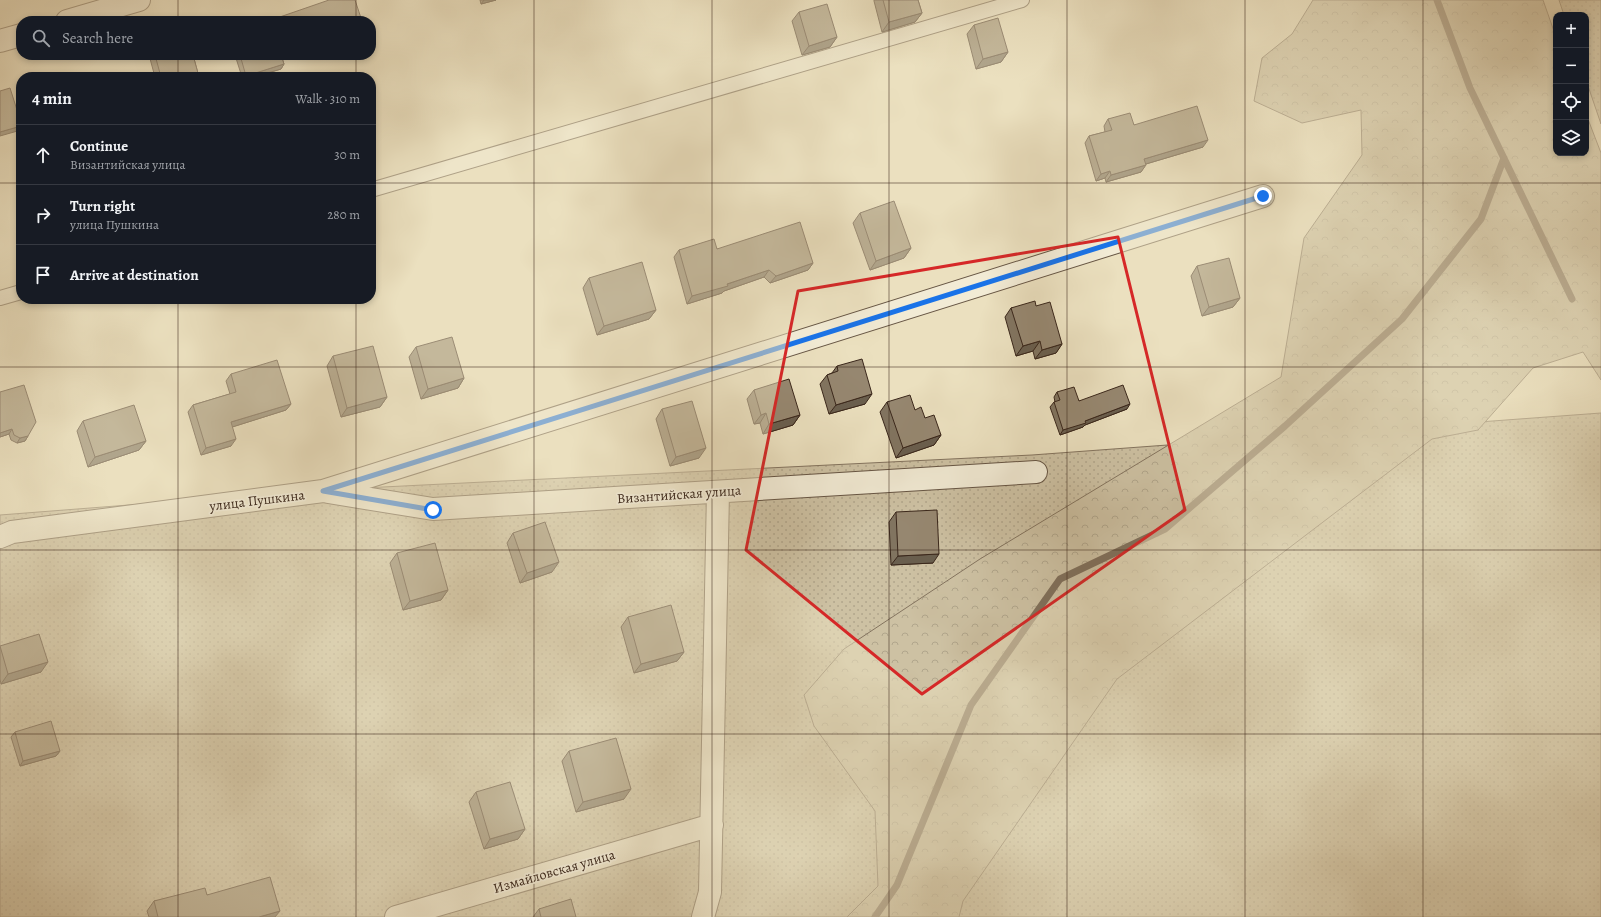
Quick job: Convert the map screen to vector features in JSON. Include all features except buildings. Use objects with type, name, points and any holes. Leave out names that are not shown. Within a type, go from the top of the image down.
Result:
[{"type":"street","points":[[84,16],[139,0]]},
{"type":"street","points":[[0,41],[16,36]]},
{"type":"street","name":"улица Пушкина","points":[[0,537],[12,532],[323,491],[1263,196]]},
{"type":"street","name":"Византийская улица","points":[[323,491],[433,510],[1036,472]]},
{"type":"street","points":[[703,917],[710,892],[718,492]]},
{"type":"street","name":"Измайловская улица","points":[[396,917],[712,825]]},
{"type":"lane","points":[[376,189],[1022,0]]},
{"type":"lane","points":[[0,298],[16,293]]},
{"type":"highlighted area","points":[[1118,237],[1185,510],[922,694],[746,550],[798,291]]},
{"type":"green space","points":[[1313,0],[1543,0],[1553,28],[1553,156],[1589,156],[1589,122],[1601,153],[1601,380],[1583,352],[1533,368],[1478,430],[1432,439],[1117,679],[963,901],[959,917],[847,917],[878,886],[875,811],[814,726],[804,695],[844,649],[980,559],[1281,377],[1304,238],[1362,155],[1361,110],[1302,123],[1254,101],[1262,58],[1292,34]]},
{"type":"green space","points":[[1559,0],[1601,0],[1601,124],[1589,89],[1589,12],[1563,12]]},
{"type":"green space","points":[[1601,413],[1601,917],[0,917],[0,515],[322,490],[1032,455]]},
{"type":"waterway","points":[[1437,0],[1470,88],[1572,299]]},
{"type":"waterway","points":[[875,917],[897,885],[971,705],[1060,579],[1165,529],[1285,426],[1402,319],[1481,219],[1504,158]]},
{"type":"route","points":[[433,510],[323,491],[1263,196]]}]
